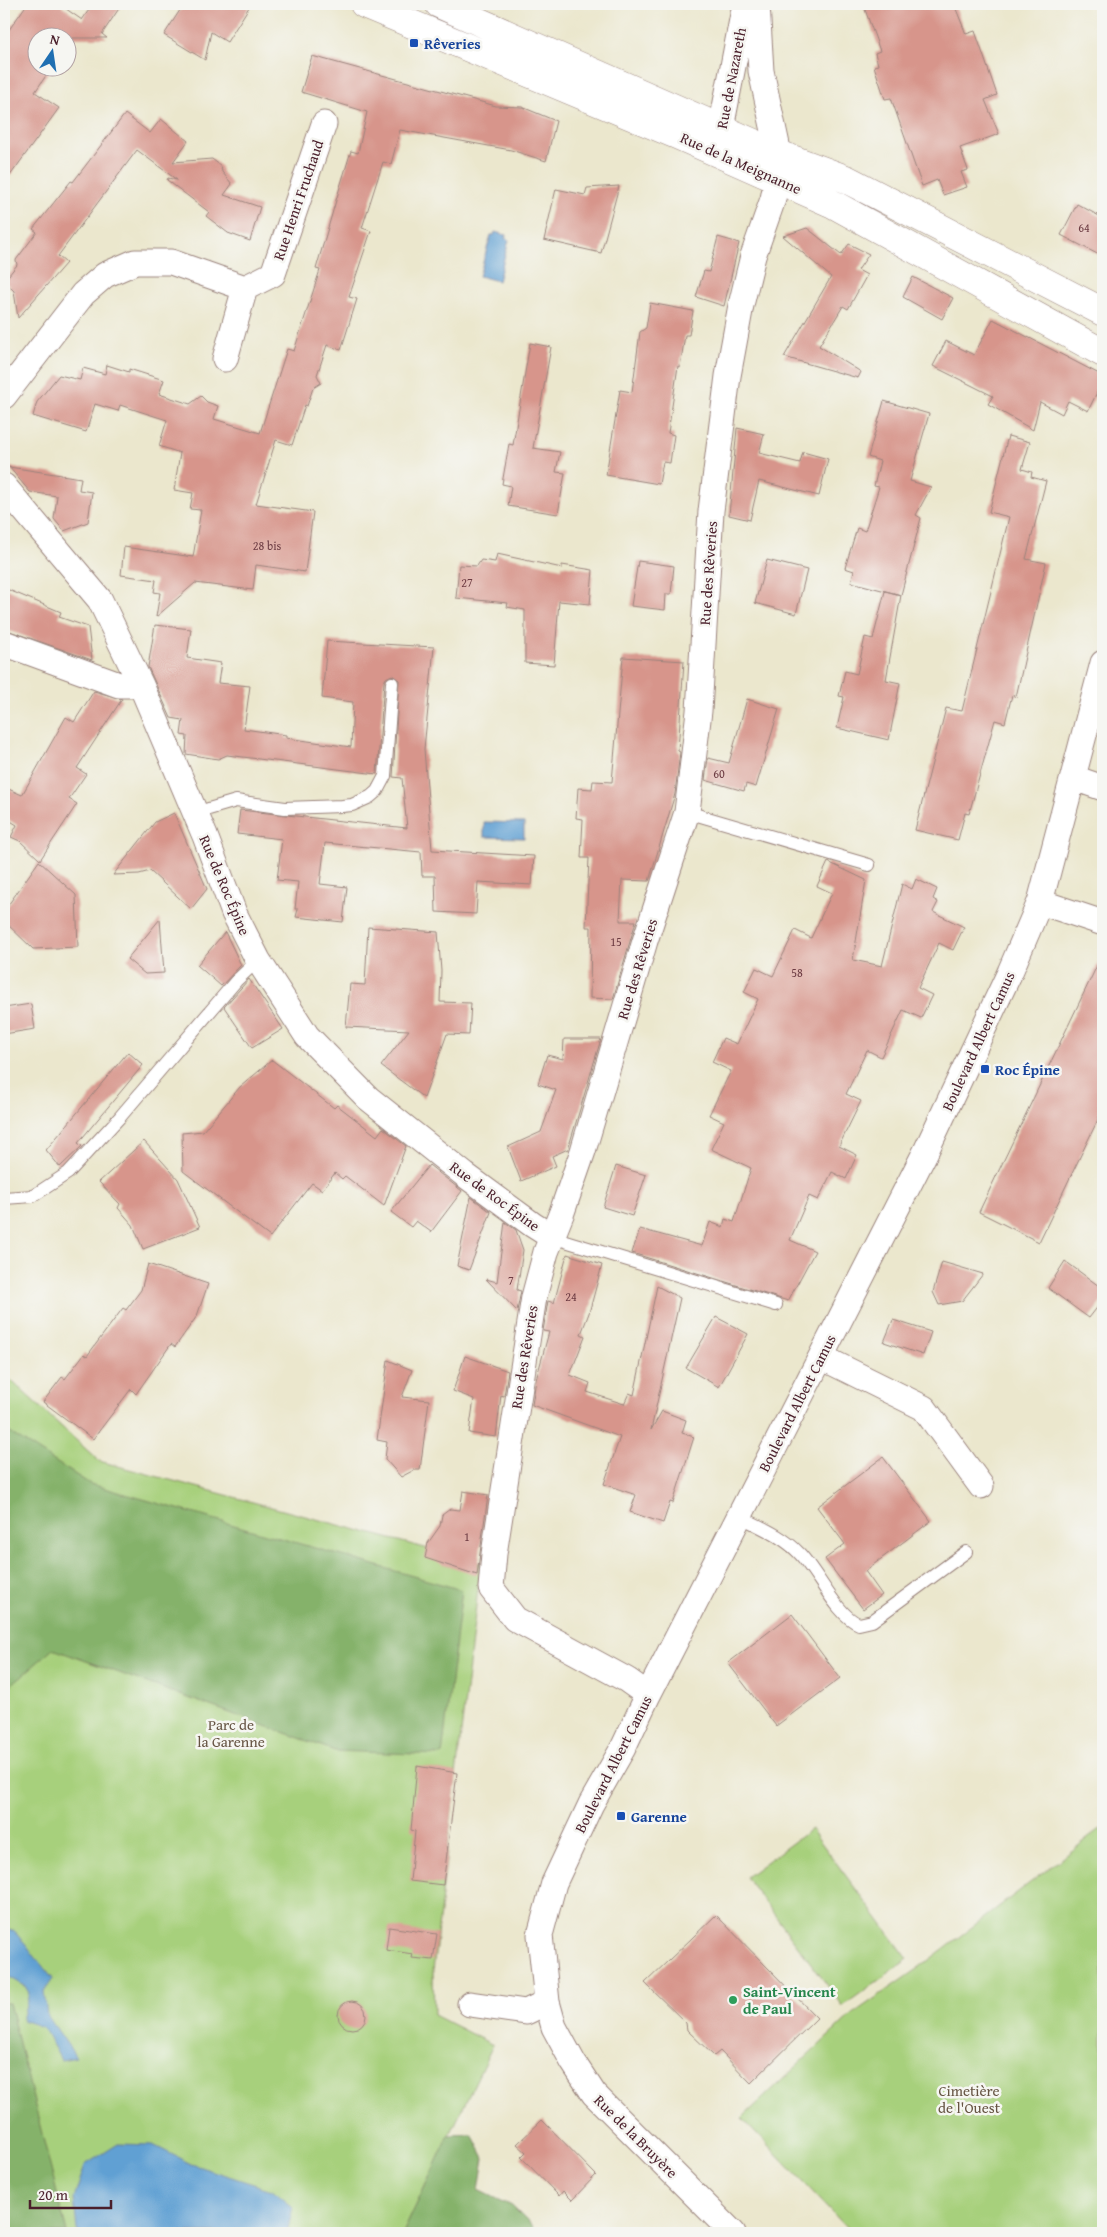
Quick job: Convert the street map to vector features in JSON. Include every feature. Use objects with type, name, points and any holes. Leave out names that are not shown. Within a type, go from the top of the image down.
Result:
[{"type":"street","name":"Rue de la Meignanne","points":[[364,4],[719,141],[778,166],[833,204],[1103,353]]},
{"type":"street","name":"Rue de la Meignanne","points":[[439,4],[719,141]]},
{"type":"street","name":"Rue de Nazareth","points":[[719,141],[745,4]]},
{"type":"street","name":"Rue de Nazareth","points":[[757,4],[761,71],[778,166]]},
{"type":"street","name":"Rue Henri Fruchaud","points":[[245,288],[273,274],[324,124]]},
{"type":"street","name":"Rue de la Meignanne","points":[[778,166],[846,179],[1103,312]]},
{"type":"street","name":"Rue des Rêveries","points":[[648,1695],[627,1680],[515,1619],[492,1588],[494,1554],[532,1306],[546,1252],[583,1151],[645,942],[687,812],[699,711],[711,511],[728,376],[741,305],[753,256],[773,199],[778,166]]},
{"type":"street","points":[[4,396],[83,294],[105,275],[135,262],[171,262],[245,288],[225,359]]},
{"type":"street","name":"Rue de Roc Épine","points":[[4,486],[100,600],[141,685],[195,813],[234,913],[258,960],[307,1036],[368,1098],[533,1226],[554,1233]]},
{"type":"street","points":[[4,643],[119,685],[141,685]]},
{"type":"street","name":"Boulevard Albert Camus","points":[[554,2027],[547,2002],[540,1935],[554,1883],[739,1516],[926,1152],[973,1053],[1040,902],[1103,663]]},
{"type":"street","points":[[1074,778],[1103,788]]},
{"type":"street","points":[[1040,902],[1103,924]]},
{"type":"street","points":[[821,1357],[924,1408],[981,1486]]},
{"type":"street","points":[[470,2004],[526,2012],[547,2002]]},
{"type":"street","name":"Rue de la Bruyère","points":[[554,2027],[573,2062],[594,2094],[733,2233]]},
{"type":"lane","points":[[195,813],[236,801],[285,808],[352,805],[370,797],[377,791],[385,776],[392,683]]},
{"type":"lane","points":[[687,812],[869,865]]},
{"type":"lane","points":[[4,1198],[33,1196],[68,1173],[120,1117],[236,980],[258,960]]},
{"type":"lane","points":[[554,1233],[776,1305]]},
{"type":"lane","points":[[739,1516],[789,1544],[806,1560],[846,1617],[859,1624],[872,1621],[966,1552]]},
{"type":"green space","name":"Parc de la Garenne","points":[[4,1374],[99,1461],[481,1563],[433,1971],[434,2015],[493,2045],[403,2233],[4,2233]]},
{"type":"green space","points":[[4,1429],[90,1484],[462,1590],[442,1755],[335,1751],[53,1649],[4,1691]]},
{"type":"green space","name":"Cimetière de l'Ouest","points":[[1103,1827],[1103,2233],[852,2233],[742,2118],[851,2015],[921,1966]]},
{"type":"green space","points":[[811,1829],[908,1959],[843,2006],[746,1877]]},
{"type":"green space","points":[[4,2003],[9,2003],[67,2233],[4,2233]]},
{"type":"green space","points":[[472,2134],[484,2158],[479,2190],[512,2206],[539,2233],[403,2233],[449,2135]]},
{"type":"water","points":[[495,232],[506,235],[505,238],[509,240],[498,281],[479,276],[491,235],[494,235]]},
{"type":"water","points":[[484,822],[524,823],[524,838],[484,837]]},
{"type":"water","points":[[4,1928],[15,1932],[53,1979],[44,1992],[47,2015],[76,2057],[61,2060],[43,2027],[22,2020],[29,1993],[25,1986],[4,1974]]},
{"type":"water","points":[[118,2144],[153,2145],[191,2164],[272,2190],[293,2207],[287,2233],[79,2233],[77,2230],[74,2199],[85,2165]]},
{"type":"building","points":[[27,4],[59,4],[82,20],[93,4],[122,4],[102,34],[107,38],[78,38],[78,28],[28,28],[28,78],[44,78],[35,92],[59,108],[4,184],[4,37]]},
{"type":"building","points":[[184,4],[251,4],[227,42],[211,32],[205,60],[164,35]]},
{"type":"building","points":[[863,4],[954,4],[966,34],[975,31],[997,95],[985,100],[999,134],[960,148],[968,170],[961,172],[967,187],[943,195],[937,180],[922,186],[891,98],[885,99],[874,66],[878,65],[875,53],[880,51]]},
{"type":"building","points":[[312,56],[496,106],[522,107],[556,121],[546,161],[511,150],[400,130],[391,164],[383,162],[362,228],[371,231],[349,297],[357,299],[341,350],[327,345],[317,375],[321,383],[313,388],[307,406],[305,405],[292,445],[276,440],[256,504],[313,512],[305,572],[256,565],[253,590],[195,583],[156,617],[160,593],[154,592],[156,580],[121,575],[124,547],[193,557],[201,510],[190,509],[193,493],[174,490],[180,453],[159,446],[167,420],[120,405],[118,411],[95,404],[86,432],[33,416],[37,402],[59,375],[80,380],[83,368],[105,374],[107,365],[129,372],[129,369],[164,380],[159,394],[190,404],[201,396],[207,402],[218,406],[214,419],[260,433],[287,349],[294,351],[320,270],[316,269],[351,151],[358,153],[367,112],[301,92]]},
{"type":"building","points":[[125,114],[150,133],[161,119],[188,141],[173,162],[212,159],[221,166],[222,172],[232,184],[224,195],[260,207],[250,241],[228,233],[206,216],[209,212],[167,180],[168,178],[177,180],[137,150],[58,256],[66,263],[18,318],[14,291],[4,281],[17,265],[16,260],[37,232],[33,229],[71,181],[73,182]]},
{"type":"building","points":[[619,186],[601,253],[544,240],[556,189],[585,195],[587,188]]},
{"type":"building","points":[[1077,204],[1103,218],[1103,257],[1061,235]]},
{"type":"building","points":[[807,228],[841,255],[849,244],[869,254],[858,270],[867,275],[848,309],[843,306],[819,346],[861,372],[858,378],[784,357],[831,277],[783,236]]},
{"type":"building","points":[[718,237],[739,243],[724,306],[696,297],[704,271],[709,272]]},
{"type":"building","points":[[913,277],[953,298],[942,319],[903,297]]},
{"type":"building","points":[[650,303],[693,311],[689,335],[685,335],[680,367],[678,366],[668,433],[674,435],[670,463],[663,462],[659,484],[606,475],[620,390],[632,392],[640,332],[646,328]]},
{"type":"building","points":[[993,319],[1103,376],[1103,380],[1088,411],[1068,401],[1062,414],[1040,402],[1033,430],[988,404],[993,396],[933,366],[946,341],[974,355]]},
{"type":"building","points":[[530,343],[551,347],[533,448],[560,452],[556,472],[565,473],[558,514],[508,506],[511,486],[502,484],[509,444],[513,445]]},
{"type":"building","points":[[884,401],[929,414],[910,481],[931,487],[916,515],[921,518],[901,595],[851,582],[854,571],[845,568],[857,528],[865,531],[879,487],[874,486],[880,461],[868,457]]},
{"type":"building","points":[[737,428],[764,434],[759,453],[800,463],[803,452],[828,459],[819,496],[759,481],[750,520],[729,515]]},
{"type":"building","points":[[1008,436],[1030,442],[1022,469],[1032,472],[1031,477],[1046,481],[1026,559],[1046,563],[1016,697],[1012,695],[1005,723],[995,720],[969,814],[965,813],[958,840],[915,830],[946,708],[962,711],[1009,517],[989,512]]},
{"type":"building","points":[[9,467],[81,478],[79,490],[92,492],[88,522],[64,531],[54,519],[57,496],[30,492]]},
{"type":"building","points":[[497,554],[562,568],[562,565],[593,570],[590,604],[559,601],[554,665],[525,663],[525,610],[507,607],[508,603],[456,598],[459,565],[477,566],[481,560],[495,562]]},
{"type":"building","points":[[767,560],[807,570],[796,614],[755,603]]},
{"type":"building","points":[[638,561],[674,566],[671,594],[666,594],[665,610],[631,606]]},
{"type":"building","points":[[4,588],[61,612],[59,617],[88,627],[92,660],[4,629]]},
{"type":"building","points":[[885,591],[901,595],[886,680],[900,683],[889,740],[837,728],[844,697],[839,696],[845,671],[857,674],[865,637],[873,639]]},
{"type":"building","points":[[155,625],[191,629],[187,658],[221,663],[218,683],[250,686],[244,729],[286,735],[286,738],[351,747],[353,702],[322,698],[327,641],[434,647],[424,749],[432,850],[534,856],[532,885],[478,882],[476,914],[436,912],[435,876],[422,876],[421,852],[325,843],[320,884],[347,887],[343,922],[296,917],[298,909],[295,909],[298,882],[277,880],[282,839],[237,834],[240,810],[407,828],[402,778],[393,777],[399,680],[392,675],[386,678],[384,682],[377,774],[227,755],[218,759],[186,754],[187,736],[181,735],[183,720],[171,718],[148,667]]},
{"type":"building","points":[[623,657],[684,661],[678,751],[680,752],[675,794],[649,881],[622,880],[620,921],[636,921],[613,999],[590,998],[591,927],[586,927],[589,858],[581,858],[583,819],[576,818],[578,788],[592,789],[593,781],[612,782]]},
{"type":"building","points":[[94,691],[122,699],[77,768],[86,774],[69,799],[77,804],[40,860],[20,841],[11,837],[17,825],[4,817],[4,787],[22,795],[66,717],[74,722]]},
{"type":"building","points":[[747,699],[779,709],[756,787],[746,784],[744,791],[705,780],[708,758],[729,763]]},
{"type":"building","points":[[174,813],[207,889],[191,909],[150,871],[139,874],[113,875],[155,822]]},
{"type":"building","points":[[39,861],[76,895],[78,947],[33,949],[4,921],[4,911]]},
{"type":"building","points":[[828,862],[866,880],[853,960],[882,966],[902,884],[912,889],[916,879],[937,889],[933,899],[938,902],[933,912],[964,927],[953,950],[939,943],[918,988],[932,995],[921,1018],[903,1010],[881,1057],[867,1050],[846,1094],[861,1101],[839,1146],[857,1155],[846,1179],[832,1172],[818,1200],[809,1196],[790,1240],[815,1251],[788,1301],[632,1253],[640,1229],[702,1246],[710,1222],[723,1227],[725,1219],[734,1222],[751,1168],[711,1149],[724,1122],[709,1115],[731,1071],[712,1062],[723,1038],[737,1044],[758,999],[744,992],[756,968],[773,976],[795,930],[811,938],[832,893],[817,886]]},
{"type":"building","points":[[160,919],[164,973],[145,974],[127,959]]},
{"type":"building","points":[[368,927],[438,932],[441,971],[440,1002],[471,1003],[469,1035],[447,1034],[424,1098],[381,1066],[409,1030],[346,1027],[350,984],[365,985]]},
{"type":"building","points":[[225,932],[241,965],[221,986],[197,965]]},
{"type":"building","points":[[1103,953],[1103,1109],[1039,1242],[979,1212]]},
{"type":"building","points":[[249,979],[283,1029],[252,1048],[224,1007]]},
{"type":"building","points":[[31,1004],[35,1029],[4,1034],[4,1008]]},
{"type":"building","points":[[564,1039],[601,1039],[568,1149],[552,1156],[556,1166],[521,1181],[508,1147],[541,1132],[556,1090],[538,1084],[547,1055],[563,1059]]},
{"type":"building","points":[[128,1052],[143,1065],[78,1143],[82,1146],[60,1167],[46,1150]]},
{"type":"building","points":[[272,1060],[334,1108],[337,1105],[377,1136],[383,1128],[406,1146],[384,1206],[345,1176],[342,1179],[335,1173],[322,1190],[312,1183],[270,1237],[183,1171],[182,1133],[203,1131],[240,1087]]},
{"type":"building","points":[[144,1141],[178,1179],[200,1227],[143,1249],[133,1225],[118,1208],[120,1204],[99,1182]]},
{"type":"building","points":[[429,1165],[462,1191],[431,1232],[416,1221],[411,1227],[391,1212]]},
{"type":"building","points":[[616,1166],[646,1175],[632,1216],[603,1207]]},
{"type":"building","points":[[471,1197],[491,1212],[469,1270],[457,1266]]},
{"type":"building","points":[[505,1222],[516,1230],[523,1250],[517,1290],[521,1291],[517,1311],[486,1279],[497,1282]]},
{"type":"building","points":[[567,1254],[602,1265],[589,1313],[581,1334],[585,1336],[570,1375],[590,1383],[587,1392],[624,1404],[629,1393],[634,1395],[657,1286],[680,1298],[651,1430],[662,1411],[686,1420],[682,1433],[694,1437],[673,1503],[670,1502],[663,1523],[630,1512],[636,1495],[604,1484],[620,1437],[532,1405],[536,1380],[549,1332],[543,1331],[548,1301],[554,1303]]},
{"type":"building","points":[[1065,1261],[1103,1289],[1103,1300],[1089,1318],[1048,1288]]},
{"type":"building","points":[[942,1262],[983,1274],[962,1301],[939,1305],[933,1292]]},
{"type":"building","points":[[148,1264],[208,1284],[197,1316],[175,1347],[171,1344],[136,1394],[131,1389],[93,1439],[43,1402],[62,1377],[65,1379],[84,1354],[87,1356],[123,1308],[126,1310],[141,1290]]},
{"type":"building","points":[[716,1317],[748,1334],[719,1387],[686,1368]]},
{"type":"building","points":[[893,1320],[931,1332],[923,1355],[884,1342]]},
{"type":"building","points":[[465,1356],[508,1371],[504,1396],[501,1395],[496,1437],[469,1433],[474,1399],[453,1391]]},
{"type":"building","points":[[388,1360],[412,1370],[402,1397],[429,1400],[420,1470],[414,1470],[401,1477],[385,1459],[387,1442],[377,1440]]},
{"type":"building","points":[[883,1457],[931,1521],[865,1571],[882,1595],[863,1609],[825,1559],[845,1544],[817,1507]]},
{"type":"building","points":[[463,1491],[488,1495],[477,1575],[425,1558],[428,1543],[440,1526],[442,1515],[450,1509],[460,1510]]},
{"type":"building","points":[[792,1614],[840,1678],[776,1726],[728,1663]]},
{"type":"building","points":[[417,1766],[457,1773],[443,1885],[410,1881],[415,1831],[411,1830]]},
{"type":"building","points":[[716,1915],[817,2018],[751,2083],[720,2051],[714,2056],[687,2030],[686,2023],[645,1983]]},
{"type":"building","points":[[389,1927],[437,1934],[433,1960],[412,1958],[413,1954],[386,1950]]},
{"type":"building","points":[[352,2001],[362,2005],[366,2015],[362,2025],[352,2029],[342,2025],[338,2015],[342,2005]]},
{"type":"building","points":[[542,2120],[596,2175],[572,2200],[563,2191],[559,2196],[521,2157],[526,2152],[517,2144]]},
{"type":"place","name":"Rêveries","points":[[414,43]]},
{"type":"place","name":"Roc Épine","points":[[985,1069]]},
{"type":"place","name":"Garenne","points":[[621,1816]]},
{"type":"place","name":"Saint-Vincent de Paul","points":[[733,2000]]}]
